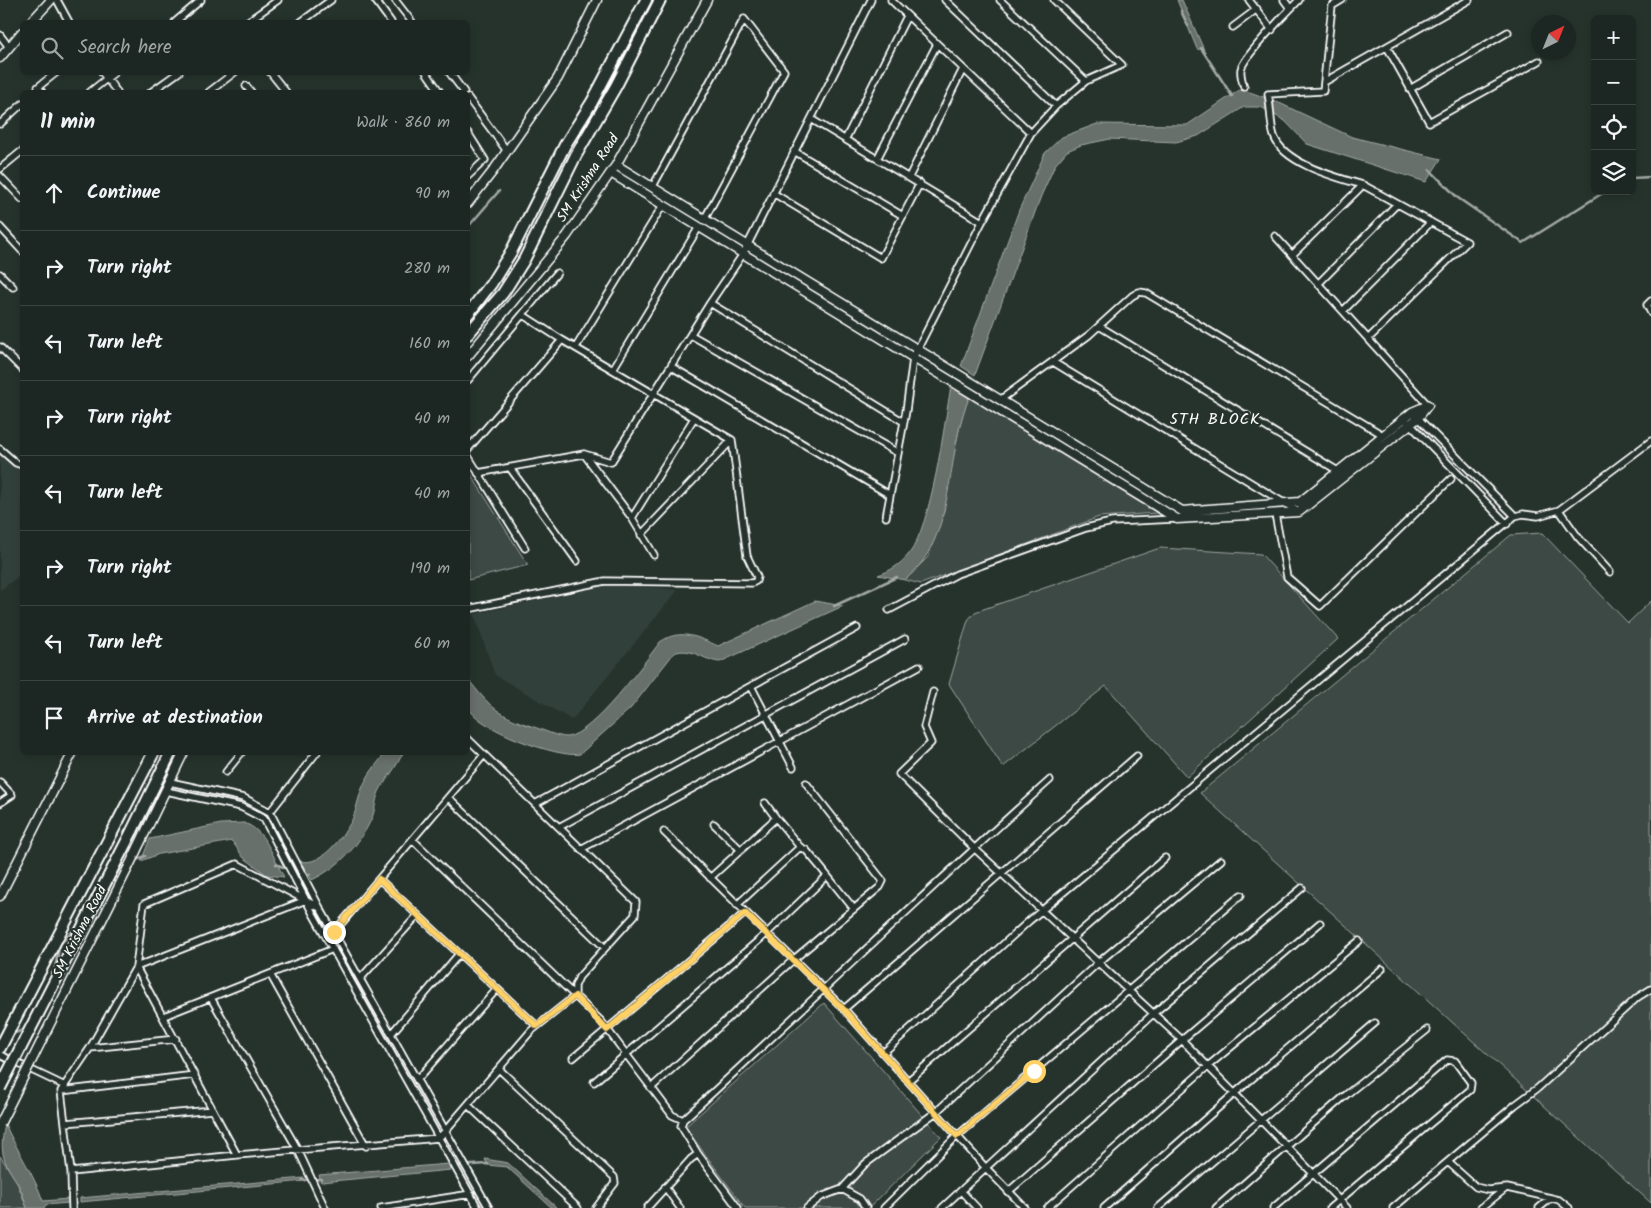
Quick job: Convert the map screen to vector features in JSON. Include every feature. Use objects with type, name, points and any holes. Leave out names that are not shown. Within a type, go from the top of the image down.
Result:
[{"type":"highway","points":[[470,311],[512,252],[565,145],[581,120],[646,0]]},
{"type":"highway","name":"SM Krishna Road","points":[[470,332],[503,293],[524,260],[576,155],[593,127],[660,0]]},
{"type":"highway","name":"SM Krishna Road","points":[[0,1048],[118,825],[153,755]]},
{"type":"highway","name":"SM Krishna Road","points":[[0,1088],[132,831],[169,755]]},
{"type":"street","points":[[57,0],[69,20]]},
{"type":"street","points":[[177,20],[202,0]]},
{"type":"street","points":[[250,20],[278,0]]},
{"type":"street","points":[[304,20],[332,0]]},
{"type":"street","points":[[375,0],[390,20]]},
{"type":"street","points":[[395,0],[410,20]]},
{"type":"street","points":[[470,200],[558,78],[597,0]]},
{"type":"street","name":"SM Krishna Road","points":[[470,354],[567,236],[611,173],[707,0]]},
{"type":"street","points":[[478,473],[584,454],[611,462],[654,392],[672,367],[710,303],[744,254],[871,0]]},
{"type":"street","points":[[891,0],[1031,133]]},
{"type":"street","points":[[945,0],[1056,106]]},
{"type":"street","points":[[1000,0],[1086,80]]},
{"type":"street","points":[[886,516],[904,422],[913,358],[982,222],[1031,133],[1056,106],[1086,80],[1122,65],[1054,0]]},
{"type":"street","points":[[1250,0],[1272,30]]},
{"type":"street","points":[[1284,0],[1290,8]]},
{"type":"street","points":[[1244,87],[1241,78],[1241,68],[1248,56],[1299,0]]},
{"type":"street","points":[[1342,0],[1332,6],[1323,91],[1268,94],[1274,137],[1283,148],[1313,170],[1363,185],[1467,242],[1368,339]]},
{"type":"street","points":[[1324,82],[1470,0]]},
{"type":"street","points":[[32,20],[46,2]]},
{"type":"street","points":[[1233,27],[1256,9]]},
{"type":"street","points":[[846,138],[908,16]]},
{"type":"street","points":[[652,188],[744,20],[784,71],[704,220]]},
{"type":"street","points":[[1410,89],[1508,32]]},
{"type":"street","points":[[0,58],[20,34]]},
{"type":"street","points":[[0,35],[9,47]]},
{"type":"street","points":[[878,157],[937,44]]},
{"type":"street","points":[[1387,47],[1429,122],[1539,60]]},
{"type":"street","points":[[909,176],[964,69]]},
{"type":"street","points":[[40,90],[38,87],[52,75]]},
{"type":"street","points":[[104,75],[115,90]]},
{"type":"street","points":[[93,90],[112,75]]},
{"type":"street","points":[[154,90],[175,75]]},
{"type":"street","points":[[212,90],[231,75]]},
{"type":"street","points":[[272,75],[284,90]]},
{"type":"street","points":[[428,75],[439,90]]},
{"type":"street","points":[[451,75],[462,90]]},
{"type":"street","points":[[246,86],[249,90]]},
{"type":"street","points":[[470,101],[507,151]]},
{"type":"street","points":[[0,124],[20,106]]},
{"type":"street","points":[[811,119],[878,157],[982,222]]},
{"type":"street","points":[[470,136],[485,160],[470,174]]},
{"type":"street","points":[[794,151],[903,216]]},
{"type":"street","points":[[0,170],[20,153]]},
{"type":"street","points":[[616,165],[1182,511],[1288,505],[1300,502],[1384,435],[1407,421]]},
{"type":"street","points":[[611,173],[1177,519]]},
{"type":"street","points":[[0,176],[20,197]]},
{"type":"street","points":[[773,194],[881,258],[920,183]]},
{"type":"street","points":[[1292,255],[1363,185]]},
{"type":"street","points":[[1318,284],[1397,204]]},
{"type":"street","points":[[576,347],[663,205]]},
{"type":"street","points":[[1343,311],[1431,222]]},
{"type":"street","points":[[0,227],[20,249]]},
{"type":"street","points":[[613,369],[699,227]]},
{"type":"street","points":[[889,610],[957,574],[1086,528],[1112,522],[1299,512],[1428,405],[1275,236]]},
{"type":"street","points":[[470,378],[557,273]]},
{"type":"street","points":[[0,274],[13,287]]},
{"type":"street","points":[[1000,400],[1053,362],[1139,292],[1146,293],[1384,435]]},
{"type":"street","points":[[1651,301],[1647,305],[1651,313]]},
{"type":"street","points":[[710,303],[904,422]]},
{"type":"street","points":[[523,315],[732,440]]},
{"type":"street","points":[[1099,326],[1338,471]]},
{"type":"street","points":[[691,335],[898,453]]},
{"type":"street","points":[[470,448],[562,340]]},
{"type":"street","points":[[0,347],[20,367]]},
{"type":"street","points":[[1053,362],[1299,512]]},
{"type":"street","points":[[672,367],[890,496]]},
{"type":"street","points":[[1415,415],[1515,516]]},
{"type":"street","points":[[632,518],[694,418]]},
{"type":"street","points":[[1407,421],[1507,524]]},
{"type":"street","points":[[641,536],[732,440]]},
{"type":"street","points":[[470,609],[605,580],[752,584],[756,581],[757,577],[747,556],[732,440]]},
{"type":"street","points":[[883,1053],[1043,909],[1515,516],[1523,514],[1538,516],[1559,510],[1651,441]]},
{"type":"street","points":[[0,449],[20,464]]},
{"type":"street","points":[[584,454],[632,518],[641,536],[654,554]]},
{"type":"street","points":[[470,459],[525,548]]},
{"type":"street","points":[[510,468],[576,562]]},
{"type":"street","points":[[1275,514],[1287,577],[1320,606],[1450,479]]},
{"type":"street","points":[[1559,510],[1578,536],[1610,572]]},
{"type":"street","points":[[1177,519],[1182,511]]},
{"type":"street","points":[[535,804],[856,628]]},
{"type":"street","points":[[559,827],[905,639]]},
{"type":"street","points":[[582,849],[919,666]]},
{"type":"street","points":[[751,686],[793,767]]},
{"type":"street","points":[[933,692],[924,727],[931,743],[899,774],[974,848],[1043,909],[1182,1040],[1347,1208]]},
{"type":"street","points":[[470,741],[636,902],[635,915],[604,947],[579,977],[575,986],[575,996]]},
{"type":"street","points":[[0,896],[72,755]]},
{"type":"street","name":"SM Krishna Road","points":[[0,1124],[183,755]]},
{"type":"street","points":[[226,772],[240,755]]},
{"type":"street","points":[[270,812],[315,755]]},
{"type":"street","points":[[334,932],[484,755]]},
{"type":"street","points":[[844,1010],[1137,756]]},
{"type":"street","points":[[738,1208],[698,1154],[681,1126],[683,1120],[974,848],[1050,780]]},
{"type":"street","points":[[0,782],[12,795],[0,803]]},
{"type":"street","points":[[170,782],[244,798],[270,812],[320,908],[489,1208]]},
{"type":"street","points":[[651,1088],[793,960],[877,890],[883,882],[806,783]]},
{"type":"street","points":[[166,791],[241,807],[264,818],[306,900],[478,1208]]},
{"type":"street","points":[[449,798],[604,947]]},
{"type":"street","points":[[765,803],[854,909]]},
{"type":"street","points":[[710,878],[776,818]]},
{"type":"street","points":[[714,824],[741,850]]},
{"type":"street","points":[[664,832],[844,1010],[985,1168],[1025,1208]]},
{"type":"street","points":[[413,840],[575,996],[607,1030],[672,1115],[683,1120]]},
{"type":"street","points":[[736,905],[800,847]]},
{"type":"street","points":[[908,1081],[1165,858]]},
{"type":"street","points":[[807,1208],[821,1197],[842,1190],[865,1164],[936,1112],[1099,962],[1221,860]]},
{"type":"street","points":[[72,1208],[71,1172],[63,1088],[90,1048],[136,967],[144,904],[237,864],[320,908]]},
{"type":"street","points":[[594,1082],[766,934],[826,877]]},
{"type":"street","points":[[379,879],[537,1026]]},
{"type":"street","points":[[942,1208],[1154,1014],[1302,888]]},
{"type":"street","points":[[884,1208],[957,1136],[1241,895]]},
{"type":"street","points":[[136,967],[306,900]]},
{"type":"street","points":[[573,1058],[745,913]]},
{"type":"street","points":[[360,978],[418,915]]},
{"type":"street","points":[[1008,1192],[1182,1040],[1320,923]]},
{"type":"street","points":[[1047,1208],[1208,1066],[1359,941]]},
{"type":"street","points":[[164,1016],[333,949]]},
{"type":"street","points":[[391,1034],[459,954]]},
{"type":"street","points":[[136,967],[237,1155]]},
{"type":"street","points":[[1104,1208],[1235,1093],[1382,969]]},
{"type":"street","points":[[270,974],[366,1146]]},
{"type":"street","points":[[417,1080],[497,989]]},
{"type":"street","points":[[1393,1208],[1538,1088],[1638,997],[1651,989]]},
{"type":"street","points":[[71,1172],[237,1155],[366,1146],[439,1138],[469,1106],[537,1026],[575,996]]},
{"type":"street","points":[[211,998],[298,1150],[325,1208]]},
{"type":"street","points":[[1158,1208],[1375,1023]]},
{"type":"street","points":[[1216,1208],[1287,1146],[1427,1030]]},
{"type":"street","points":[[90,1048],[176,1039]]},
{"type":"street","points":[[0,1055],[63,1088],[195,1075]]},
{"type":"street","points":[[1273,1208],[1447,1060],[1455,1060],[1471,1083],[1470,1090],[1330,1208]]},
{"type":"street","points":[[500,1070],[614,1177],[615,1183],[596,1208]]},
{"type":"street","points":[[469,1106],[578,1208]]},
{"type":"street","points":[[65,1123],[213,1110]]},
{"type":"street","points":[[647,1208],[698,1154]]},
{"type":"street","points":[[1448,1162],[1476,1186],[1488,1190],[1507,1188],[1552,1198],[1559,1200],[1569,1208]]},
{"type":"street","points":[[665,1187],[680,1208]]},
{"type":"street","points":[[1481,1208],[1507,1188]]},
{"type":"street","points":[[842,1190],[860,1199],[866,1208]]},
{"type":"street","points":[[962,1191],[977,1208]]},
{"type":"street","points":[[383,1208],[412,1206],[471,1194]]},
{"type":"street","points":[[1539,1208],[1552,1198]]},
{"type":"street","points":[[968,1199],[971,1208]]},
{"type":"shaded area","points":[[1177,0],[1182,0],[1204,50],[1197,49]]},
{"type":"shaded area","points":[[1241,89],[1275,101],[1352,137],[1441,159],[1426,182],[1307,144],[1285,121],[1261,107],[1244,107],[1198,136],[1176,142],[1110,139],[1081,145],[1067,151],[1055,165],[1041,196],[975,375],[961,366],[1019,210],[1045,153],[1062,137],[1097,124],[1187,125]]},
{"type":"shaded area","points":[[951,386],[969,398],[961,421],[948,495],[934,542],[922,562],[905,580],[878,575],[902,561],[909,554],[917,540],[931,498]]},
{"type":"shaded area","points":[[969,398],[1157,513],[1099,517],[921,584],[905,580],[928,557],[937,530],[963,412]]},
{"type":"shaded area","points":[[0,456],[20,467],[20,575],[0,590]]},
{"type":"shaded area","points":[[470,473],[528,565],[470,580]]},
{"type":"shaded area","points":[[1542,533],[1628,623],[1651,601],[1651,1203],[1200,793],[1511,535]]},
{"type":"shaded area","points":[[1160,548],[1261,554],[1338,639],[1187,777],[1106,686],[1003,767],[949,684],[968,620],[975,612]]},
{"type":"shaded area","points":[[614,584],[678,590],[572,720],[495,675],[474,614]]},
{"type":"shaded area","points":[[815,601],[843,606],[720,662],[686,651],[674,653],[631,708],[580,754],[555,752],[519,740],[485,723],[474,715],[470,709],[470,681],[489,704],[512,719],[559,736],[567,737],[578,733],[604,711],[660,642],[675,635],[689,635],[718,646]]},
{"type":"shaded area","points":[[384,755],[402,755],[379,792],[372,818],[361,838],[347,855],[331,869],[312,880],[300,861],[308,862],[324,855],[337,842],[352,820],[361,790]]},
{"type":"shaded area","points":[[244,823],[252,827],[263,838],[284,877],[267,875],[243,857],[232,841],[159,854],[141,861],[150,839],[221,824]]},
{"type":"shaded area","points":[[824,1003],[941,1137],[869,1208],[745,1208],[685,1127]]},
{"type":"shaded area","points":[[5,1124],[35,1181],[43,1201],[68,1199],[69,1203],[45,1205],[45,1208],[27,1208],[21,1189],[4,1159],[2,1140]]},
{"type":"shaded area","points":[[0,1156],[16,1180],[27,1208],[0,1208]]},
{"type":"shaded area","points":[[485,1159],[508,1163],[557,1208],[552,1208],[507,1167],[487,1165]]},
{"type":"shaded area","points":[[448,1164],[451,1170],[321,1182],[319,1175]]},
{"type":"shaded area","points":[[304,1178],[305,1181],[80,1202],[80,1198]]},
{"type":"waterway","points":[[1181,11],[1188,26]]},
{"type":"waterway","points":[[1201,48],[1232,96]]},
{"type":"waterway","points":[[1430,170],[1458,198],[1523,243],[1600,195]]},
{"type":"waterway","points":[[1636,178],[1651,177]]},
{"type":"waterway","points":[[470,225],[499,191]]},
{"type":"waterway","points":[[834,606],[897,577]]},
{"type":"waterway","points":[[134,861],[145,856]]},
{"type":"waterway","points":[[107,891],[121,867],[129,863]]},
{"type":"waterway","points":[[276,864],[304,876],[310,874]]},
{"type":"waterway","points":[[54,972],[60,944],[78,926]]},
{"type":"waterway","points":[[10,1035],[28,1028]]},
{"type":"waterway","points":[[456,1166],[488,1164]]},
{"type":"waterway","points":[[302,1180],[321,1179]]},
{"type":"district","name":"5TH BLOCK","points":[[1215,419]]},
{"type":"route","points":[[334,932],[379,879],[537,1026],[575,996],[601,1021],[607,1030],[745,913],[844,1010],[957,1136],[1034,1071]]}]
